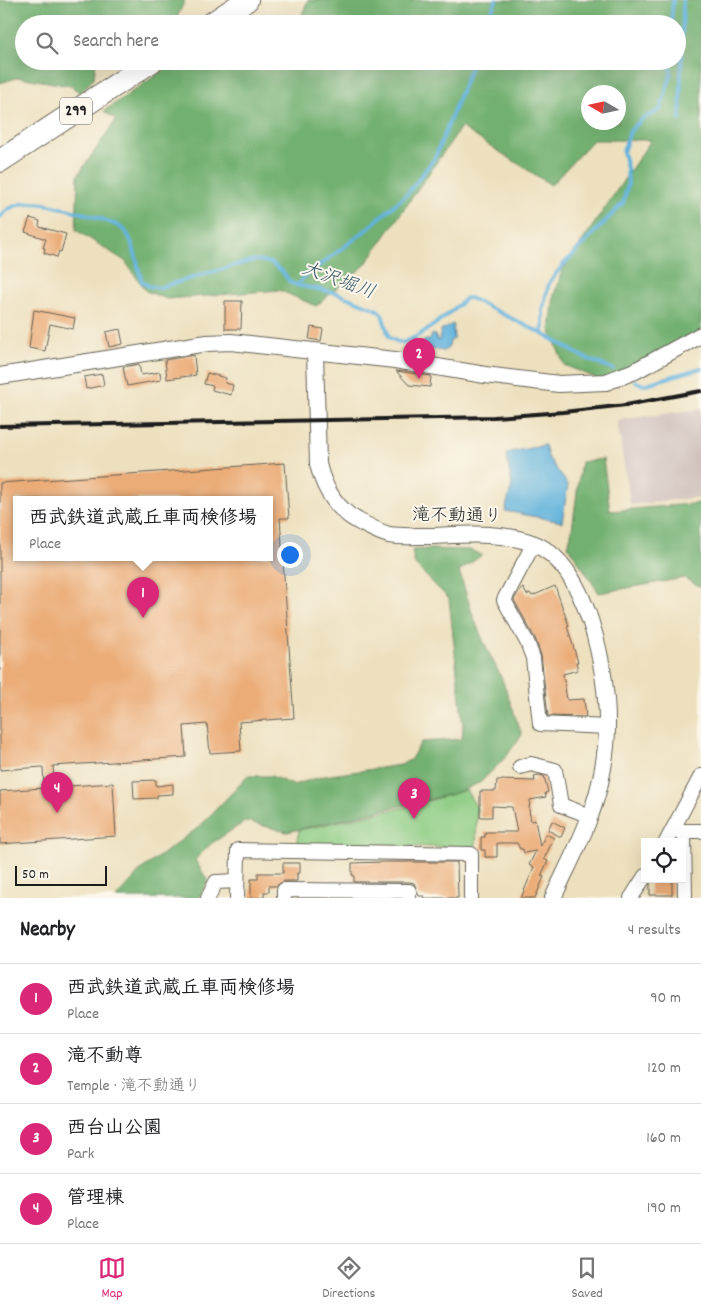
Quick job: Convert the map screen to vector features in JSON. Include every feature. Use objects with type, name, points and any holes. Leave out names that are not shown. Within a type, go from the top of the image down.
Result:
[{"type":"highway","points":[[224,15],[247,0]]},
{"type":"highway","name":"299","points":[[0,160],[138,70]]},
{"type":"street","points":[[0,376],[206,344],[231,342],[395,360],[485,375],[559,384],[606,382],[635,371],[701,335]]},
{"type":"street","name":"滝不動通り","points":[[316,352],[318,464],[322,481],[339,508],[352,518],[389,535],[494,535],[517,538],[534,543],[551,554],[568,570],[585,605],[598,646],[605,685],[608,727],[600,783],[590,816],[553,898]]},
{"type":"street","points":[[534,543],[504,600],[527,642],[533,658],[540,724],[608,727]]},
{"type":"street","points":[[520,767],[531,764],[555,770],[561,805],[590,816]]},
{"type":"street","points":[[685,898],[674,834],[701,776]]},
{"type":"street","points":[[674,834],[701,831]]},
{"type":"street","points":[[237,898],[238,850],[471,854],[471,898]]},
{"type":"street","points":[[208,898],[216,882],[237,881]]},
{"type":"street","points":[[631,898],[641,882]]},
{"type":"street","points":[[284,898],[284,890],[345,894],[409,891],[408,898]]},
{"type":"shaded area","points":[[701,409],[701,497],[630,505],[617,420]]},
{"type":"green space","points":[[0,0],[185,0],[178,15],[15,15],[15,70],[95,70],[94,78],[80,93],[71,86],[19,77],[0,83]]},
{"type":"green space","points":[[308,0],[701,0],[701,335],[606,382],[564,365],[550,330],[554,295],[562,271],[651,140],[593,140],[551,185],[461,127],[365,265],[316,306],[279,290],[167,299],[146,291],[125,261],[76,230],[78,175],[116,120],[104,111],[164,70],[686,70],[686,15],[302,15]]},
{"type":"green space","points":[[603,459],[610,511],[701,503],[701,587],[684,578],[599,593],[568,546],[572,530],[581,462]]},
{"type":"green space","points":[[412,550],[470,550],[482,555],[459,571],[472,613],[502,679],[522,735],[504,759],[481,782],[456,793],[287,832],[246,821],[212,843],[195,860],[208,881],[199,898],[116,898],[142,869],[199,827],[248,776],[271,776],[293,785],[324,776],[401,765],[411,759],[421,742],[462,739],[463,726],[449,599],[415,565]]},
{"type":"green space","points":[[466,790],[477,808],[476,847],[301,846],[297,841],[299,830],[406,807]]},
{"type":"water","points":[[453,324],[454,339],[450,341],[449,347],[444,351],[418,347],[425,340],[430,340],[432,334],[439,340],[441,330]]},
{"type":"water","points":[[545,445],[548,457],[568,485],[562,522],[505,511],[512,485],[506,453]]},
{"type":"building","points":[[30,218],[40,221],[40,227],[66,234],[61,252],[59,251],[57,257],[44,253],[45,248],[43,248],[46,239],[25,232]]},
{"type":"building","points":[[225,301],[242,301],[241,329],[225,329]]},
{"type":"building","points":[[34,310],[75,318],[73,329],[50,324],[45,351],[29,348]]},
{"type":"building","points":[[311,327],[323,329],[321,341],[309,339]]},
{"type":"building","points":[[120,329],[123,344],[109,347],[106,332]]},
{"type":"building","points":[[194,355],[196,375],[167,379],[165,360]]},
{"type":"building","points":[[139,364],[141,375],[160,372],[161,380],[127,386],[123,367]]},
{"type":"building","points":[[396,371],[431,376],[430,387],[409,385]]},
{"type":"building","points":[[207,373],[226,378],[225,383],[233,385],[231,395],[212,390],[213,386],[204,384]]},
{"type":"building","points":[[102,374],[104,385],[86,389],[84,377]]},
{"type":"building","points":[[285,463],[289,518],[280,518],[294,718],[239,722],[241,751],[210,753],[207,724],[184,726],[186,757],[53,766],[55,787],[113,783],[116,836],[0,844],[0,791],[44,788],[43,767],[0,770],[0,483]]},
{"type":"building","points":[[555,586],[569,626],[567,626],[578,662],[576,662],[578,670],[563,674],[567,700],[584,699],[586,717],[548,716],[541,655],[535,638],[514,600],[523,588],[527,595],[530,593],[532,596]]},
{"type":"building","points":[[534,776],[544,776],[548,792],[545,793],[546,797],[530,800],[531,821],[535,820],[540,846],[546,834],[554,838],[544,859],[548,861],[541,876],[544,877],[535,898],[521,898],[534,867],[529,865],[536,851],[524,853],[517,843],[497,843],[497,857],[485,857],[485,850],[481,850],[481,837],[485,837],[485,832],[517,832],[512,807],[492,806],[492,817],[480,817],[480,791],[496,791],[497,780],[535,781]]},
{"type":"building","points":[[156,780],[156,786],[173,784],[173,794],[157,795],[157,798],[134,799],[133,781]]},
{"type":"building","points":[[552,821],[565,828],[561,837],[548,830]]},
{"type":"building","points":[[457,862],[458,898],[424,898],[424,896],[419,896],[414,883],[410,882],[354,882],[352,863]]},
{"type":"building","points":[[283,863],[300,863],[300,873],[297,873],[297,881],[284,881],[276,886],[269,886],[269,892],[264,892],[264,898],[251,898],[251,879],[258,879],[258,873],[283,873]]},
{"type":"building","points":[[672,883],[672,895],[650,895],[650,884]]},
{"type":"waterway","points":[[490,15],[496,0]]},
{"type":"waterway","points":[[672,15],[673,0]]},
{"type":"waterway","points":[[683,0],[683,15]]},
{"type":"waterway","points":[[297,285],[304,277],[360,235],[407,194],[434,159],[470,70]]},
{"type":"waterway","points":[[543,334],[543,308],[549,283],[562,266],[623,203],[628,183],[623,152],[630,131],[642,119],[660,110],[671,75],[671,70]]},
{"type":"waterway","points":[[680,120],[681,70]]},
{"type":"waterway","name":"大沢堀川","points":[[0,217],[13,207],[22,204],[38,203],[109,222],[125,231],[128,235],[142,282],[158,288],[250,261],[258,260],[271,263],[282,271],[290,282],[296,285],[336,293],[376,309],[382,314],[389,337],[400,342],[419,335],[446,316],[466,298],[470,298],[543,334],[583,357],[613,369]]},
{"type":"waterway","points":[[412,338],[419,346]]},
{"type":"waterway","name":"大沢堀川","points":[[635,381],[643,385],[701,368]]},
{"type":"railway","points":[[0,426],[494,417],[626,405],[701,391]]},
{"type":"place","name":"滝不動尊","points":[[419,379]]},
{"type":"place","name":"西武鉄道武蔵丘車両検修場","points":[[143,618]]},
{"type":"place","name":"管理棟","points":[[57,813]]},
{"type":"place","name":"西台山公園","points":[[414,819]]}]
